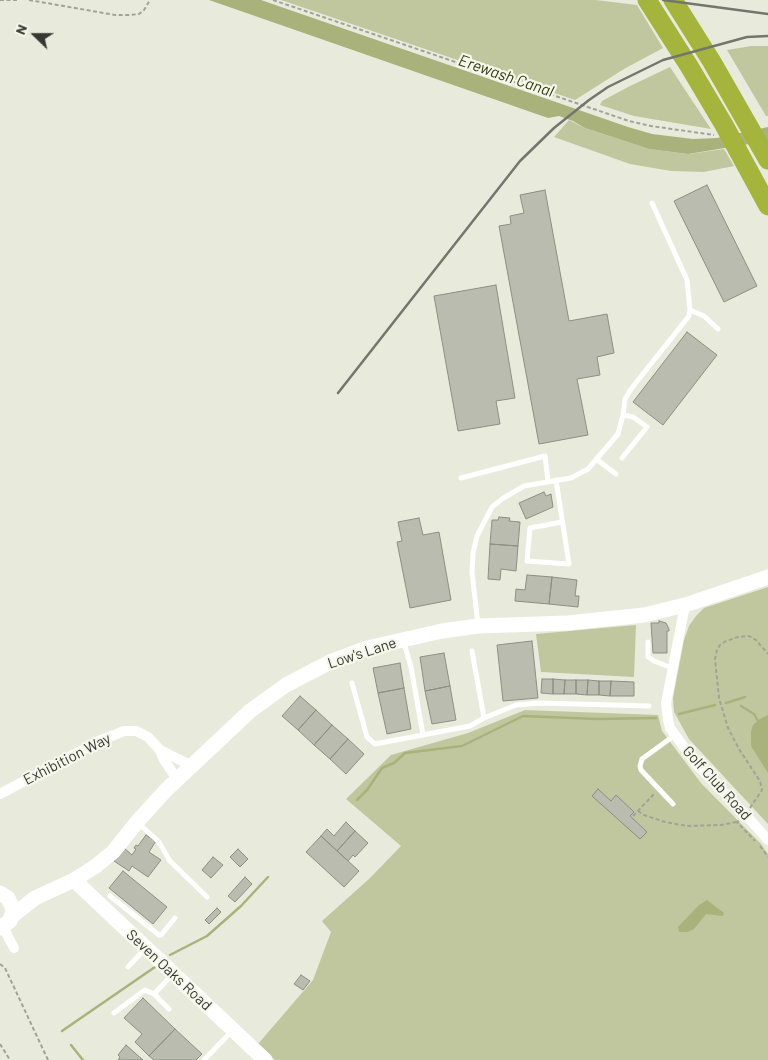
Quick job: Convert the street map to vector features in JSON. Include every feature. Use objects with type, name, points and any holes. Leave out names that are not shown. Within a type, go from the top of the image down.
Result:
[{"type":"highway","points":[[647,0],[689,66],[719,130],[752,176],[768,206]]},
{"type":"highway","points":[[673,0],[712,62],[768,160]]},
{"type":"street","name":"Low's Lane","points":[[5,924],[35,898],[74,880],[113,852],[137,822],[177,779],[259,704],[303,674],[350,654],[442,631],[478,626],[601,621],[644,615],[686,605],[768,577]]},
{"type":"street","name":"Golf Club Road","points":[[686,605],[666,703],[668,720],[675,735],[697,765],[746,814],[768,840]]},
{"type":"street","name":"Exhibition Way","points":[[0,794],[86,747],[118,733],[131,731],[142,733],[160,750],[177,779]]},
{"type":"street","name":"Exhibition Way","points":[[160,750],[192,766]]},
{"type":"street","name":"Seven Oaks Road","points":[[74,880],[143,936],[173,974],[265,1060]]},
{"type":"street","name":"Low's Lane","points":[[4,896],[35,898]]},
{"type":"street","name":"Low's Lane","points":[[4,896],[12,907],[5,924]]},
{"type":"street","points":[[5,924],[14,948]]},
{"type":"lane","points":[[478,626],[473,562],[477,536],[482,523],[492,507],[524,486],[571,478],[588,469],[618,434],[626,400],[631,389],[689,316],[687,280],[652,203]]},
{"type":"lane","points":[[690,310],[704,316],[718,329]]},
{"type":"lane","points":[[622,458],[647,427],[633,417],[623,414]]},
{"type":"lane","points":[[461,478],[544,456],[548,482]]},
{"type":"lane","points":[[596,459],[616,474]]},
{"type":"lane","points":[[556,480],[569,564],[527,561],[530,528],[562,522]]},
{"type":"lane","points":[[403,640],[411,667],[424,735]]},
{"type":"lane","points":[[648,642],[648,657],[654,662],[672,668]]},
{"type":"lane","points":[[472,651],[484,718]]},
{"type":"lane","points":[[352,683],[367,737],[375,744],[470,726],[516,705],[540,703],[649,706]]},
{"type":"lane","points":[[673,804],[641,770],[640,766],[642,759],[675,735]]},
{"type":"lane","points":[[137,822],[159,842],[170,861],[207,897]]},
{"type":"lane","points":[[110,896],[143,936]]},
{"type":"lane","points":[[143,936],[161,935],[175,918]]},
{"type":"lane","points":[[128,967],[143,936]]},
{"type":"lane","points":[[154,994],[173,974]]},
{"type":"lane","points":[[114,1014],[144,990],[154,994],[169,1009]]},
{"type":"lane","points":[[204,1060],[233,1030]]},
{"type":"path","points":[[0,0],[18,0]]},
{"type":"path","points":[[29,0],[130,15],[138,14],[144,10],[150,0]]},
{"type":"path","points":[[273,0],[629,121],[651,126],[719,130]]},
{"type":"path","points":[[638,811],[644,815],[687,826],[721,825],[737,822],[746,814],[762,790],[760,780],[739,749],[728,728],[719,698],[715,659],[720,646],[726,641],[738,637],[749,636],[756,640],[768,654]]},
{"type":"path","points":[[633,816],[660,789]]},
{"type":"path","points":[[737,822],[768,857]]},
{"type":"path","points":[[0,964],[5,968],[48,1060]]},
{"type":"path","points":[[0,1044],[10,1060]]},
{"type":"shaded area","points":[[209,0],[261,0],[652,134],[693,139],[717,138],[768,127],[768,141],[688,154],[649,149],[585,128],[559,116],[548,118]]},
{"type":"shaded area","points":[[281,0],[596,0],[637,5],[663,48],[624,69],[575,100]]},
{"type":"shaded area","points":[[751,46],[768,46],[768,116],[766,116],[727,50]]},
{"type":"shaded area","points":[[670,67],[711,129],[634,116],[600,105],[602,101]]},
{"type":"shaded area","points":[[569,120],[585,128],[649,149],[688,154],[724,149],[734,166],[704,172],[671,171],[630,164],[554,137]]},
{"type":"shaded area","points":[[768,587],[768,824],[689,739],[674,712],[673,698],[684,640],[689,626],[696,616],[704,608]]},
{"type":"shaded area","points":[[636,625],[634,677],[541,672],[536,634]]},
{"type":"shaded area","points":[[525,710],[658,715],[662,731],[701,783],[761,844],[768,854],[768,1060],[275,1060],[258,1044],[313,980],[331,932],[322,921],[369,879],[401,846],[346,799],[391,755],[468,733]]},
{"type":"shaded area","points":[[768,715],[768,773],[751,746],[751,731],[753,725]]},
{"type":"shaded area","points":[[707,900],[724,913],[723,916],[706,914],[694,929],[688,932],[679,932],[678,927],[699,905]]},
{"type":"building","points":[[707,185],[757,286],[724,302],[674,201]]},
{"type":"building","points":[[545,190],[569,321],[607,314],[614,353],[597,357],[600,375],[577,379],[588,435],[539,444],[499,226],[511,224],[510,216],[524,213],[520,195]]},
{"type":"building","points":[[496,285],[515,398],[496,401],[500,424],[458,431],[434,296]]},
{"type":"building","points":[[687,332],[717,355],[663,425],[633,402]]},
{"type":"building","points":[[544,492],[546,496],[551,494],[553,507],[526,519],[519,503]]},
{"type":"building","points":[[499,517],[510,518],[509,521],[520,522],[518,546],[490,544],[492,520],[498,520]]},
{"type":"building","points":[[419,518],[423,535],[439,532],[451,600],[410,608],[397,542],[402,541],[398,522]]},
{"type":"building","points":[[490,544],[518,546],[516,571],[501,569],[500,580],[488,579]]},
{"type":"building","points":[[527,575],[552,577],[549,604],[515,601],[516,589],[525,590]]},
{"type":"building","points":[[552,577],[577,580],[575,596],[579,596],[578,607],[549,604]]},
{"type":"building","points":[[659,621],[666,623],[669,629],[667,631],[667,653],[653,653],[651,623],[659,623]]},
{"type":"building","points":[[532,641],[538,698],[503,701],[497,645]]},
{"type":"building","points":[[444,653],[450,686],[425,691],[420,657]]},
{"type":"building","points":[[400,663],[404,688],[378,693],[373,668]]},
{"type":"building","points":[[542,679],[553,679],[553,694],[541,693]]},
{"type":"building","points":[[553,679],[565,680],[564,694],[553,694]]},
{"type":"building","points":[[565,680],[576,680],[576,694],[564,694]]},
{"type":"building","points":[[576,680],[588,680],[587,695],[576,694]]},
{"type":"building","points":[[588,680],[599,681],[599,695],[587,695]]},
{"type":"building","points":[[599,681],[611,681],[610,696],[599,695]]},
{"type":"building","points":[[611,681],[634,682],[634,696],[610,696]]},
{"type":"building","points":[[450,686],[456,720],[432,724],[425,691]]},
{"type":"building","points":[[404,688],[411,729],[387,734],[378,693]]},
{"type":"building","points":[[300,696],[316,710],[298,730],[282,716]]},
{"type":"building","points":[[316,710],[332,725],[314,745],[298,730]]},
{"type":"building","points":[[332,725],[348,739],[330,759],[314,745]]},
{"type":"building","points":[[348,739],[364,754],[346,774],[330,759]]},
{"type":"building","points":[[598,789],[611,801],[616,795],[634,812],[630,816],[647,832],[640,839],[592,796]]},
{"type":"building","points":[[346,822],[355,831],[337,851],[321,836],[327,829],[334,836]]},
{"type":"building","points":[[355,831],[368,843],[355,857],[353,855],[348,861],[337,851]]},
{"type":"building","points":[[146,835],[156,841],[149,852],[161,860],[148,877],[132,866],[129,871],[114,861],[123,847],[132,855],[136,845],[138,846]]},
{"type":"building","points":[[321,836],[359,871],[344,887],[306,852]]},
{"type":"building","points":[[238,849],[248,859],[240,867],[230,857]]},
{"type":"building","points":[[213,857],[223,865],[211,878],[202,870]]},
{"type":"building","points":[[123,871],[167,907],[153,924],[109,888]]},
{"type":"building","points":[[245,877],[252,884],[235,902],[228,896]]},
{"type":"building","points":[[217,908],[221,912],[209,924],[205,920]]},
{"type":"building","points":[[301,975],[310,981],[303,990],[294,984]]},
{"type":"building","points":[[143,998],[175,1029],[149,1056],[135,1042],[142,1034],[124,1018]]},
{"type":"building","points":[[175,1029],[202,1054],[196,1060],[154,1060],[149,1056]]},
{"type":"building","points":[[126,1045],[143,1060],[118,1060],[120,1057],[118,1055]]},
{"type":"waterway","points":[[726,703],[745,697]]},
{"type":"waterway","points":[[679,714],[715,705]]},
{"type":"waterway","points":[[741,706],[754,714],[758,721]]},
{"type":"waterway","points":[[357,800],[367,790],[382,768],[394,763],[405,753],[462,746],[523,716],[597,719],[656,718]]},
{"type":"waterway","points":[[170,955],[207,936],[241,906],[268,877]]},
{"type":"waterway","points":[[62,1031],[155,967]]},
{"type":"waterway","points":[[71,1045],[83,1060]]},
{"type":"railway","points":[[663,0],[768,14]]},
{"type":"railway","points":[[338,393],[520,161],[554,128],[608,87],[663,60],[747,37],[768,36]]},
{"type":"water label","name":"Erewash Canal","points":[[506,76]]}]
